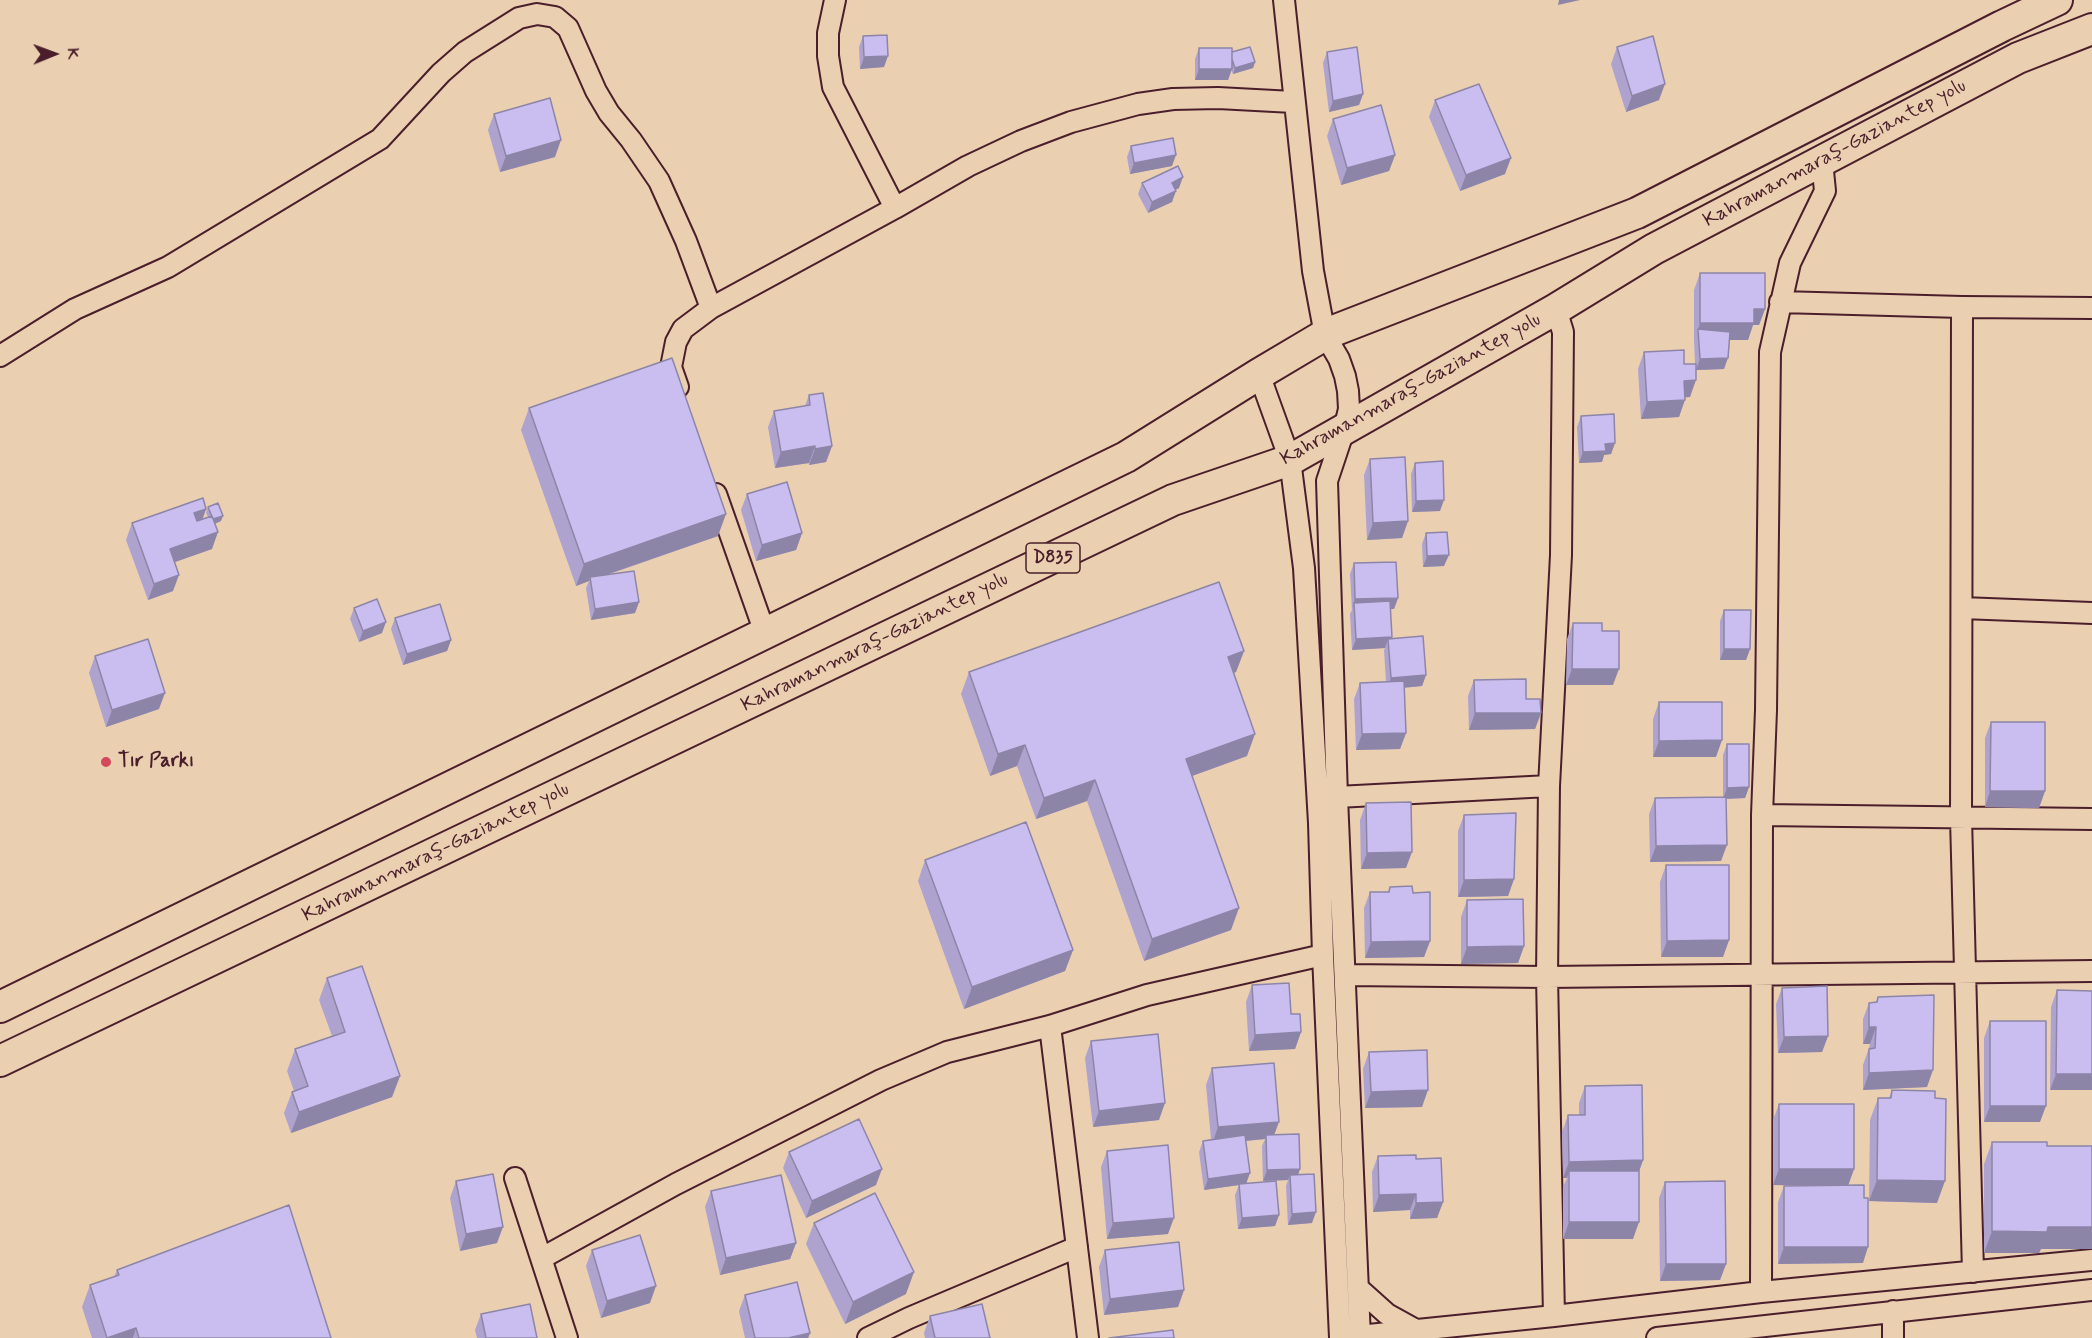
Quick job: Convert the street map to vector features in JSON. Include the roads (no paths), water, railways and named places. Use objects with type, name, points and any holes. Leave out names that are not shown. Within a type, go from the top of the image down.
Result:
[{"type":"highway","name":"Kahramanmaraş-Gaziantep yolu","points":[[0,1007],[1126,457],[1325,335],[1637,213],[2057,0]]},
{"type":"highway","name":"Kahramanmaraş-Gaziantep yolu","points":[[0,1061],[1173,501],[1290,460],[1556,309],[1653,249],[2018,58],[2092,29]]},
{"type":"street","points":[[835,0],[828,33],[828,56],[833,87],[896,208]]},
{"type":"street","points":[[1284,0],[1293,102],[1313,271],[1325,335],[1339,359],[1345,376],[1349,409],[1327,481],[1337,797],[1358,1288],[1350,1338]]},
{"type":"street","points":[[0,356],[75,309],[168,267],[380,139],[441,73],[465,52],[519,18],[537,14],[555,16],[568,28],[596,91],[609,113],[659,181],[686,241],[711,308]]},
{"type":"street","points":[[683,400],[671,367],[676,342],[683,329],[711,308],[896,208],[968,166],[1021,141],[1071,122],[1138,104],[1173,99],[1218,98],[1293,102]]},
{"type":"street","points":[[1761,1292],[1762,815],[1766,710],[1770,352],[1790,263],[1825,191],[1822,161]]},
{"type":"street","points":[[1780,302],[2092,308]]},
{"type":"street","points":[[1962,307],[1961,818],[1973,1272]]},
{"type":"street","points":[[1554,1317],[1548,977],[1549,786],[1561,555],[1563,332],[1556,309]]},
{"type":"street","points":[[1259,374],[1290,460],[1304,568],[1319,823],[1323,956],[1350,1338]]},
{"type":"street","points":[[710,478],[765,633]]},
{"type":"street","points":[[1962,608],[2092,613]]},
{"type":"street","points":[[1314,744],[1336,744]]},
{"type":"street","points":[[1337,797],[1549,786]]},
{"type":"street","points":[[1762,815],[2092,819]]},
{"type":"street","points":[[542,1258],[676,1184],[881,1080],[947,1052],[1050,1026],[1147,995],[1323,956]]},
{"type":"street","points":[[1346,975],[1548,977],[2092,971]]},
{"type":"street","points":[[1050,1026],[1088,1338]]},
{"type":"street","points":[[515,1178],[567,1338]]},
{"type":"street","points":[[868,1338],[1077,1246]]},
{"type":"street","points":[[1350,1338],[1554,1317],[1761,1292],[2092,1260]]},
{"type":"street","points":[[1358,1288],[1387,1314],[1416,1330]]},
{"type":"street","points":[[1657,1338],[2092,1290]]},
{"type":"street","points":[[1893,1311],[1893,1338]]},
{"type":"place","name":"Tır Parkı","points":[[106,762]]}]
